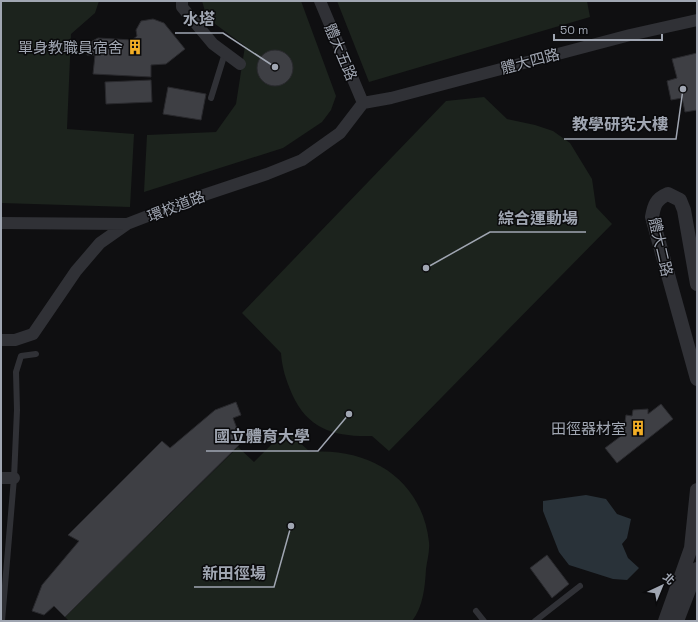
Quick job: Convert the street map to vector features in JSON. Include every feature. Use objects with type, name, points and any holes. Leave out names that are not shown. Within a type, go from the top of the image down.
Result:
[{"type":"street","points":[[182,1],[182,7],[212,44],[240,64]]},
{"type":"street","name":"體大五路","points":[[320,1],[363,103]]},
{"type":"street","name":"體大四路","points":[[363,103],[390,98],[630,35],[697,20]]},
{"type":"street","name":"環校道路","points":[[1,340],[15,340],[33,334],[76,271],[100,243],[127,224],[189,200],[267,174],[302,160],[340,133],[363,103]]},
{"type":"street","name":"體大二路","points":[[697,284],[684,210],[680,200],[668,194],[659,198],[654,206],[652,217],[697,379]]},
{"type":"street","points":[[1,223],[127,224]]},
{"type":"street","points":[[1,478],[14,478]]},
{"type":"street","points":[[665,621],[691,548],[697,490]]},
{"type":"street","points":[[677,621],[697,569]]},
{"type":"lane","points":[[211,98],[225,53]]},
{"type":"lane","points":[[2,621],[14,478],[17,410],[16,372],[21,356],[36,354]]},
{"type":"lane","points":[[535,621],[580,586]]},
{"type":"lane","points":[[476,611],[484,621]]},
{"type":"shaded area","points":[[1,1],[99,1],[95,13],[71,34],[67,129],[134,134],[130,207],[1,203]]},
{"type":"shaded area","points":[[202,1],[301,1],[336,96],[331,110],[322,122],[283,148],[144,192],[147,135],[216,132],[236,104],[245,46],[207,18]]},
{"type":"shaded area","points":[[337,1],[587,1],[590,17],[369,82]]},
{"type":"shaded area","points":[[484,97],[507,119],[535,125],[553,131],[570,143],[592,179],[596,207],[612,224],[389,451],[372,436],[347,435],[324,429],[306,416],[292,394],[286,379],[281,353],[242,313],[446,101]]},
{"type":"shaded area","points":[[286,430],[310,452],[332,452],[352,455],[372,462],[389,472],[404,485],[416,501],[424,520],[429,549],[423,596],[419,610],[412,621],[69,621],[65,617],[238,447],[254,462]]},
{"type":"shaded area","points":[[586,495],[606,499],[617,514],[631,519],[627,538],[622,544],[628,558],[639,568],[627,580],[613,579],[569,565],[559,552],[543,511],[543,501]]},
{"type":"building","name":"單身教職員宿舍","points":[[153,19],[164,23],[185,49],[166,64],[151,65],[151,77],[93,74],[95,55],[87,55],[87,44],[98,38],[132,40],[137,36],[136,30],[141,21]]},
{"type":"building","points":[[279,50],[288,55],[292,61],[292,75],[288,81],[279,86],[271,86],[262,81],[258,75],[257,64],[262,55],[268,51]]},
{"type":"building","points":[[697,53],[697,110],[685,112],[682,98],[671,100],[667,81],[677,78],[672,59]]},
{"type":"building","points":[[151,80],[152,102],[106,104],[105,82]]},
{"type":"building","points":[[168,87],[206,94],[201,120],[163,114]]},
{"type":"building","points":[[236,402],[241,415],[233,418],[242,442],[65,617],[54,606],[44,615],[32,611],[42,585],[79,541],[68,535],[162,441],[170,448],[215,410]]},
{"type":"building","name":"田徑器材室","points":[[661,404],[673,419],[617,463],[605,448],[621,436],[614,434],[617,422],[625,422],[626,415],[632,416],[633,410],[648,409],[648,414]]},
{"type":"building","points":[[547,555],[569,584],[552,598],[530,568]]},
{"type":"place","name":"單身教職員宿舍","points":[[135,47]]},
{"type":"place","name":"水塔","points":[[275,67]]},
{"type":"place","name":"教學研究大樓","points":[[683,89]]},
{"type":"place","name":"綜合運動場","points":[[426,268]]},
{"type":"place","name":"國立體育大學","points":[[349,414]]},
{"type":"place","name":"田徑器材室","points":[[638,428]]},
{"type":"place","name":"新田徑場","points":[[291,526]]}]
